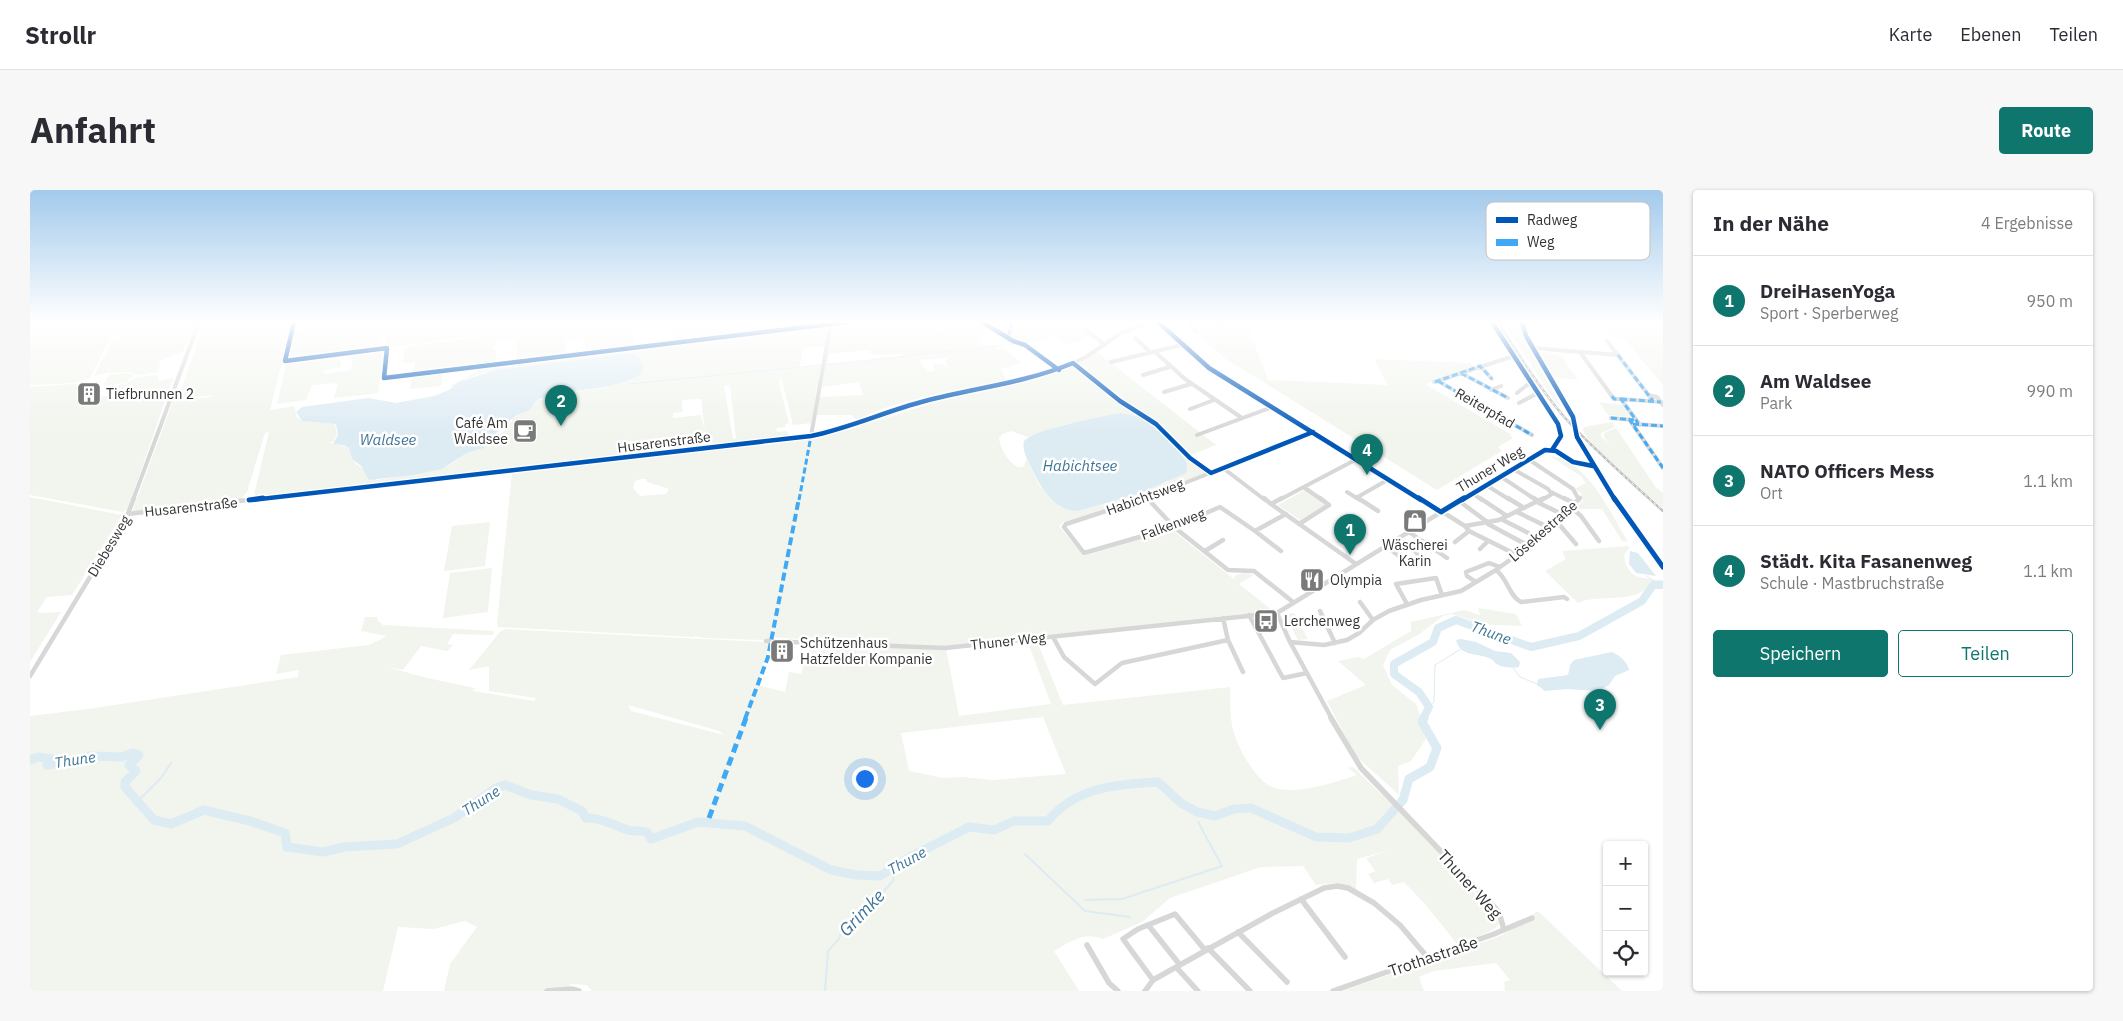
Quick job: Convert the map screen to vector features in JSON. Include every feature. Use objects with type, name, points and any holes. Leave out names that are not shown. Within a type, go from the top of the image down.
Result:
[{"type":"main road","points":[[1516,359],[1559,427],[1561,436],[1555,451],[1573,462],[1593,466]]},
{"type":"main road","points":[[1540,359],[1574,419],[1577,437],[1593,466],[1663,567]]},
{"type":"street","name":"Diebesweg","points":[[30,676],[128,514],[185,359]]},
{"type":"street","points":[[384,378],[535,359]]},
{"type":"street","points":[[811,436],[824,359]]},
{"type":"street","points":[[1045,359],[1059,370]]},
{"type":"street","name":"Husarenstraße","points":[[128,514],[811,436],[862,423],[923,402],[1059,370],[1079,359]]},
{"type":"street","points":[[1111,362],[1121,359]]},
{"type":"street","points":[[1160,359],[1191,384],[1242,418]]},
{"type":"street","points":[[1199,359],[1208,368],[1465,526],[1469,531],[1487,542],[1517,555]]},
{"type":"street","name":"Reiterpfad","points":[[1503,359],[1436,381],[1532,435]]},
{"type":"street","points":[[1585,359],[1616,402],[1653,401],[1662,403]]},
{"type":"street","points":[[1621,359],[1653,401]]},
{"type":"street","name":"Reiterpfad","points":[[1480,366],[1492,379]]},
{"type":"street","points":[[1142,375],[1169,367]]},
{"type":"street","name":"Reiterpfad","points":[[1460,373],[1508,398]]},
{"type":"street","points":[[1164,392],[1191,384]]},
{"type":"street","points":[[1517,393],[1527,385],[1532,384]]},
{"type":"street","name":"Reiterpfad","points":[[1491,390],[1501,386]]},
{"type":"street","points":[[1519,403],[1538,393]]},
{"type":"street","points":[[1648,395],[1657,397],[1662,403]]},
{"type":"street","points":[[1190,409],[1214,400]]},
{"type":"street","points":[[1622,401],[1640,425]]},
{"type":"street","points":[[1197,435],[1272,407]]},
{"type":"street","points":[[1612,418],[1636,420]]},
{"type":"street","points":[[1629,419],[1663,468]]},
{"type":"street","points":[[1633,424],[1663,426]]},
{"type":"street","name":"Habichtsweg","points":[[1084,552],[1064,527],[1066,524],[1147,498],[1313,432]]},
{"type":"street","name":"Thuner Weg","points":[[766,641],[945,648],[1277,613],[1528,459],[1545,450],[1555,451]]},
{"type":"street","points":[[1271,504],[1305,488],[1357,459]]},
{"type":"street","name":"Lösekestraße","points":[[1290,642],[1324,645],[1347,640],[1359,633],[1373,620],[1407,604],[1458,592],[1498,569],[1530,546],[1564,516],[1580,498],[1577,492],[1528,459]]},
{"type":"street","points":[[1657,460],[1663,462]]},
{"type":"street","points":[[1222,468],[1356,564]]},
{"type":"street","points":[[1513,468],[1574,506],[1599,541]]},
{"type":"street","points":[[1500,476],[1537,502],[1564,516]]},
{"type":"street","points":[[1356,498],[1389,479]]},
{"type":"street","points":[[1486,485],[1524,508]]},
{"type":"street","points":[[1299,524],[1329,505],[1305,488]]},
{"type":"street","points":[[1348,492],[1378,511]]},
{"type":"street","points":[[1465,526],[1489,524],[1537,502],[1552,494],[1551,492]]},
{"type":"street","points":[[1472,493],[1507,516]]},
{"type":"street","points":[[1147,498],[1174,527],[1228,570],[1236,573],[1247,569],[1254,571],[1293,602]]},
{"type":"street","points":[[1459,501],[1489,524],[1530,546]]},
{"type":"street","name":"Falkenweg","points":[[1084,552],[1174,527],[1220,507],[1281,551]]},
{"type":"street","points":[[1517,512],[1550,528]]},
{"type":"street","points":[[1255,531],[1286,514]]},
{"type":"street","points":[[1501,519],[1538,538]]},
{"type":"street","points":[[1557,522],[1576,544]]},
{"type":"street","points":[[1455,542],[1469,531]]},
{"type":"street","points":[[1409,532],[1447,558]]},
{"type":"street","points":[[1386,546],[1405,560],[1413,562],[1420,560],[1416,552],[1398,539]]},
{"type":"street","points":[[1205,551],[1223,540]]},
{"type":"street","points":[[1480,549],[1487,542]]},
{"type":"street","name":"Lösekestraße","points":[[1476,582],[1466,572],[1489,563],[1498,569]]},
{"type":"street","points":[[1498,569],[1504,576],[1515,598],[1521,602],[1564,596]]},
{"type":"street","points":[[1407,604],[1396,584],[1436,578],[1442,595]]},
{"type":"street","points":[[1360,602],[1373,620]]},
{"type":"street","points":[[1320,612],[1335,643]]},
{"type":"street","name":"Thuner Weg","points":[[1277,613],[1290,642],[1344,742],[1361,768],[1499,912],[1504,930]]},
{"type":"street","points":[[1249,615],[1283,678],[1307,673]]},
{"type":"street","points":[[1223,618],[1228,640],[1243,672]]},
{"type":"street","points":[[1053,636],[1054,643],[1073,668],[1096,684],[1122,663],[1228,640]]},
{"type":"street","points":[[1145,991],[1153,980],[1238,932],[1301,898],[1324,888],[1337,886],[1348,888],[1374,903],[1400,925],[1428,958]]},
{"type":"street","points":[[1301,898],[1344,957]]},
{"type":"street","points":[[1153,980],[1123,939],[1138,929],[1175,914],[1250,991]]},
{"type":"street","name":"Trothastraße","points":[[1333,991],[1428,958],[1532,918]]},
{"type":"street","points":[[1149,926],[1198,991]]},
{"type":"street","points":[[1238,932],[1287,982]]},
{"type":"street","points":[[1087,945],[1109,983],[1118,991]]},
{"type":"street","points":[[547,991],[572,989],[579,991]]},
{"type":"shaded area","points":[[30,359],[100,359],[90,378],[73,383],[30,385]]},
{"type":"shaded area","points":[[103,359],[163,359],[160,361],[158,372],[139,375],[129,372],[110,372],[94,376]]},
{"type":"shaded area","points":[[192,359],[283,359],[270,410],[295,406],[296,416],[302,421],[335,424],[337,435],[333,442],[328,442],[349,448],[352,459],[356,464],[377,480],[436,470],[450,465],[467,453],[484,448],[492,436],[499,435],[505,430],[499,428],[507,422],[512,422],[513,419],[511,419],[527,410],[536,401],[560,393],[607,387],[634,379],[642,363],[638,359],[801,359],[800,366],[779,369],[821,366],[811,423],[793,425],[781,376],[781,379],[778,380],[789,423],[785,424],[785,427],[776,428],[777,432],[786,431],[790,436],[253,499],[269,432],[265,433],[247,492],[241,499],[132,512],[173,401],[210,397],[213,395],[178,399]],"holes":[[[730,385],[736,438],[733,439],[724,386]],[[701,399],[705,432],[701,415],[673,418],[673,413],[683,412],[682,400]]]},
{"type":"shaded area","points":[[340,359],[341,367],[324,370],[324,374],[351,370],[352,359],[383,359],[378,393],[334,398],[338,383],[312,385],[306,400],[277,404],[287,361]]},
{"type":"shaded area","points":[[403,359],[496,359],[495,363],[413,373],[415,362],[403,363]]},
{"type":"shaded area","points":[[542,359],[580,359],[495,370],[468,378],[453,387],[449,386],[477,372],[478,367]]},
{"type":"shaded area","points":[[826,359],[828,359],[828,363],[856,362],[859,359],[862,361],[929,359],[920,360],[922,366],[928,372],[934,371],[933,364],[941,364],[947,368],[947,359],[1018,359],[1022,363],[1001,369],[1006,380],[890,406],[857,420],[851,415],[816,415],[819,397],[863,395],[859,382],[822,387]]},
{"type":"shaded area","points":[[1085,359],[1106,359],[1216,445],[1191,455],[1210,471],[1145,497],[1063,522],[1059,526],[1084,556],[1171,529],[1234,579],[1236,575],[1245,573],[1254,575],[1239,584],[1272,610],[1256,614],[1036,639],[1063,705],[1230,687],[1234,734],[1249,764],[1263,781],[1278,789],[1298,790],[1328,784],[1357,775],[1348,768],[1353,767],[1406,818],[1494,914],[1499,923],[1498,926],[1491,931],[1457,944],[1425,904],[1404,882],[1392,885],[1388,879],[1374,883],[1368,874],[1375,871],[1366,858],[1390,850],[1357,859],[1356,890],[1335,883],[1316,885],[1303,866],[1261,867],[1170,898],[1142,922],[1103,939],[1090,936],[1072,941],[1054,951],[1079,991],[592,991],[587,985],[571,984],[565,991],[444,991],[450,964],[477,927],[465,921],[434,929],[398,927],[383,991],[30,991],[30,716],[298,677],[299,670],[276,674],[281,655],[369,645],[387,636],[361,631],[365,617],[377,617],[378,621],[383,625],[494,631],[493,635],[453,634],[447,644],[453,645],[447,651],[421,646],[403,670],[387,667],[475,688],[473,691],[534,701],[536,698],[489,691],[489,666],[469,670],[500,632],[505,629],[766,642],[770,643],[757,685],[785,692],[789,672],[801,674],[813,640],[771,637],[768,640],[704,638],[695,636],[498,627],[512,472],[811,438],[858,427],[964,393],[1075,366]],"holes":[[[1120,413],[1134,415],[1144,420],[1165,436],[1168,482],[1078,511],[1061,507],[1051,499],[1039,485],[1027,459],[1023,467],[1017,467],[1005,454],[999,438],[1002,434],[1011,431],[1028,437],[1067,424]],[[646,479],[647,482],[669,489],[666,494],[640,496],[633,488],[635,481]],[[1027,640],[1051,704],[959,716],[946,648]],[[628,705],[719,731],[724,735],[631,711]],[[1043,717],[1066,774],[992,780],[962,777],[943,778],[909,771],[901,733]]]},
{"type":"shaded area","points":[[1227,359],[1260,359],[1268,380],[1388,385],[1374,359],[1470,363],[1474,366],[1425,384],[1512,435],[1510,436],[1513,438],[1498,447],[1502,451],[1437,490]]},
{"type":"shaded area","points":[[1527,359],[1535,359],[1562,408],[1556,403]]},
{"type":"shaded area","points":[[1545,359],[1564,359],[1578,380],[1554,377]]},
{"type":"shaded area","points":[[1642,359],[1663,359],[1663,385]]},
{"type":"shaded area","points":[[443,372],[441,386],[410,389],[412,376]]},
{"type":"shaded area","points":[[126,373],[135,375],[125,383],[104,386],[107,381],[105,380],[110,375]]},
{"type":"shaded area","points":[[157,375],[159,381],[173,378],[128,508],[123,512],[30,495],[30,387],[74,384],[92,387],[87,395],[97,392],[96,394],[100,394],[100,397],[107,396],[115,386],[127,383],[137,377]]},
{"type":"shaded area","points":[[1599,402],[1623,405],[1632,417],[1608,415]]},
{"type":"shaded area","points":[[1612,422],[1615,427],[1601,433],[1601,436],[1611,447],[1604,437],[1604,433],[1616,428],[1655,486],[1663,493],[1663,508],[1596,449],[1583,430],[1584,427]]},
{"type":"shaded area","points":[[1550,456],[1563,459],[1586,477],[1606,503],[1628,542],[1622,541],[1602,509],[1576,509],[1583,500],[1581,493],[1575,489],[1585,483],[1591,492],[1582,477]]},
{"type":"shaded area","points":[[1305,490],[1326,505],[1300,520],[1278,505]]},
{"type":"shaded area","points":[[30,497],[122,515],[72,595],[47,597],[37,612],[61,612],[30,662]]},
{"type":"shaded area","points":[[490,522],[485,566],[444,571],[452,526]]},
{"type":"shaded area","points":[[1630,547],[1624,555],[1628,569],[1642,578],[1663,580],[1663,583],[1630,596],[1592,599],[1578,603],[1545,571],[1566,559],[1562,551]]},
{"type":"shaded area","points":[[492,568],[488,612],[443,618],[450,573]]},
{"type":"shaded area","points":[[1478,608],[1516,614],[1522,626],[1476,624],[1452,614],[1443,616],[1418,635],[1390,650],[1383,665],[1392,685],[1416,704],[1420,715],[1419,724],[1426,739],[1411,761],[1398,766],[1399,795],[1356,756],[1327,701],[1366,685],[1338,661],[1358,657],[1364,659],[1411,631],[1411,622],[1464,610],[1480,615]]},
{"type":"shaded area","points":[[1294,613],[1308,639],[1298,640],[1284,614]]},
{"type":"shaded area","points":[[1538,911],[1603,973],[1603,976],[1606,976],[1622,991],[1505,991],[1504,982],[1510,980],[1496,963],[1434,971],[1419,977],[1424,991],[1343,991],[1503,935]]},
{"type":"water","name":"Waldsee","points":[[580,359],[640,359],[642,363],[642,371],[636,377],[624,382],[594,389],[559,393],[538,400],[530,410],[517,415],[503,425],[484,448],[467,453],[442,469],[413,475],[369,480],[361,466],[352,459],[349,448],[344,445],[333,444],[338,435],[336,424],[302,421],[296,412],[302,407],[368,398],[396,403],[434,396],[449,390],[459,382],[495,370]]},
{"type":"water","name":"Habichtsee","points":[[1120,413],[1131,414],[1150,423],[1166,437],[1187,463],[1186,473],[1140,493],[1078,511],[1062,507],[1043,490],[1025,454],[1024,441],[1054,428]]},
{"type":"water","points":[[1630,551],[1638,553],[1656,576],[1636,573],[1629,564]]},
{"type":"water","points":[[1456,640],[1476,642],[1495,651],[1511,653],[1520,662],[1519,667],[1501,666],[1485,656],[1465,652]]},
{"type":"water","points":[[1612,652],[1623,659],[1629,670],[1615,676],[1609,685],[1598,691],[1567,689],[1545,691],[1537,685],[1538,679],[1568,675],[1570,665],[1574,660]]},
{"type":"waterway","points":[[826,365],[877,359]]},
{"type":"waterway","points":[[629,384],[821,365]]},
{"type":"waterway","points":[[1647,576],[1658,585]]},
{"type":"waterway","name":"Thune","points":[[1423,719],[1429,707],[1419,692],[1394,674],[1394,664],[1433,642],[1438,628],[1456,620],[1531,647],[1579,636],[1642,601],[1653,585],[1663,585]]},
{"type":"waterway","points":[[1429,707],[1434,702],[1435,665],[1461,649]]},
{"type":"waterway","points":[[1513,668],[1520,677],[1537,684]]},
{"type":"waterway","name":"Thune","points":[[30,760],[38,757],[52,759],[47,765],[55,764],[65,759],[71,762],[90,756],[122,757],[133,753],[139,755],[129,765],[136,771],[125,782],[125,787],[154,820],[171,824],[204,810],[250,821],[285,833],[287,847],[323,852],[344,847],[397,844],[454,818],[496,788],[505,785],[531,795],[558,799],[582,811],[586,818],[602,820],[630,831],[647,832],[651,839],[698,822],[745,826],[831,870],[856,875],[880,876],[912,856],[969,827],[994,830],[1014,821],[1048,821],[1059,810],[1084,794],[1128,784],[1158,782],[1181,803],[1197,812],[1215,816],[1234,809],[1251,808],[1316,837],[1349,838],[1377,829],[1403,800],[1409,779],[1430,767],[1437,748],[1422,722],[1424,718]]},
{"type":"waterway","points":[[138,801],[161,778],[171,763]]},
{"type":"waterway","points":[[1085,900],[1122,899],[1222,866],[1198,822]]},
{"type":"waterway","points":[[1025,854],[1085,911],[1130,917]]},
{"type":"waterway","name":"Grimke","points":[[825,991],[828,951],[839,939],[842,929],[848,922],[858,919],[877,895],[884,891],[893,881],[895,866]]},
{"type":"railway","points":[[1522,359],[1556,408],[1577,431],[1663,511]]},
{"type":"marked path","points":[[1621,359],[1653,401]]},
{"type":"marked path","points":[[1435,382],[1480,366],[1492,379]]},
{"type":"marked path","points":[[1461,373],[1508,398]]},
{"type":"marked path","points":[[1438,381],[1532,435]]},
{"type":"marked path","points":[[1612,396],[1614,399],[1621,399],[1638,423]]},
{"type":"marked path","points":[[1621,399],[1661,402]]},
{"type":"marked path","points":[[1611,418],[1634,420]]},
{"type":"marked path","points":[[1629,419],[1663,468]]},
{"type":"marked path","points":[[1633,424],[1663,426]]},
{"type":"marked path","points":[[709,818],[768,657],[811,436]]},
{"type":"cycle path","points":[[285,359],[285,361],[298,359]]},
{"type":"cycle path","points":[[386,359],[384,378],[538,359]]},
{"type":"cycle path","points":[[1045,359],[1059,370]]},
{"type":"cycle path","points":[[1199,359],[1209,368],[1441,512],[1545,450],[1556,451],[1573,462],[1593,466]]},
{"type":"cycle path","points":[[1516,359],[1558,424],[1561,436],[1552,450]]},
{"type":"cycle path","points":[[1540,359],[1573,417],[1577,437],[1593,466],[1663,567]]},
{"type":"cycle path","points":[[249,500],[811,436],[840,429],[925,401],[1039,376],[1073,363],[1106,391],[1156,424],[1196,464],[1211,473],[1313,432]]},
{"type":"place","name":"Tiefbrunnen 2","points":[[89,394]]},
{"type":"place","name":"Am Waldsee","points":[[561,426]]},
{"type":"place","name":"Café Am Waldsee","points":[[525,431]]},
{"type":"place","name":"Städt. Kita Fasanenweg","points":[[1367,475]]},
{"type":"place","name":"Wäscherei Karin","points":[[1415,521]]},
{"type":"place","name":"DreiHasenYoga","points":[[1350,555]]},
{"type":"place","name":"Olympia","points":[[1312,580]]},
{"type":"place","name":"Lerchenweg","points":[[1266,621]]},
{"type":"place","name":"Schützenhaus Hatzfelder Kompanie","points":[[782,651]]},
{"type":"place","name":"NATO Officers Mess","points":[[1600,730]]}]
